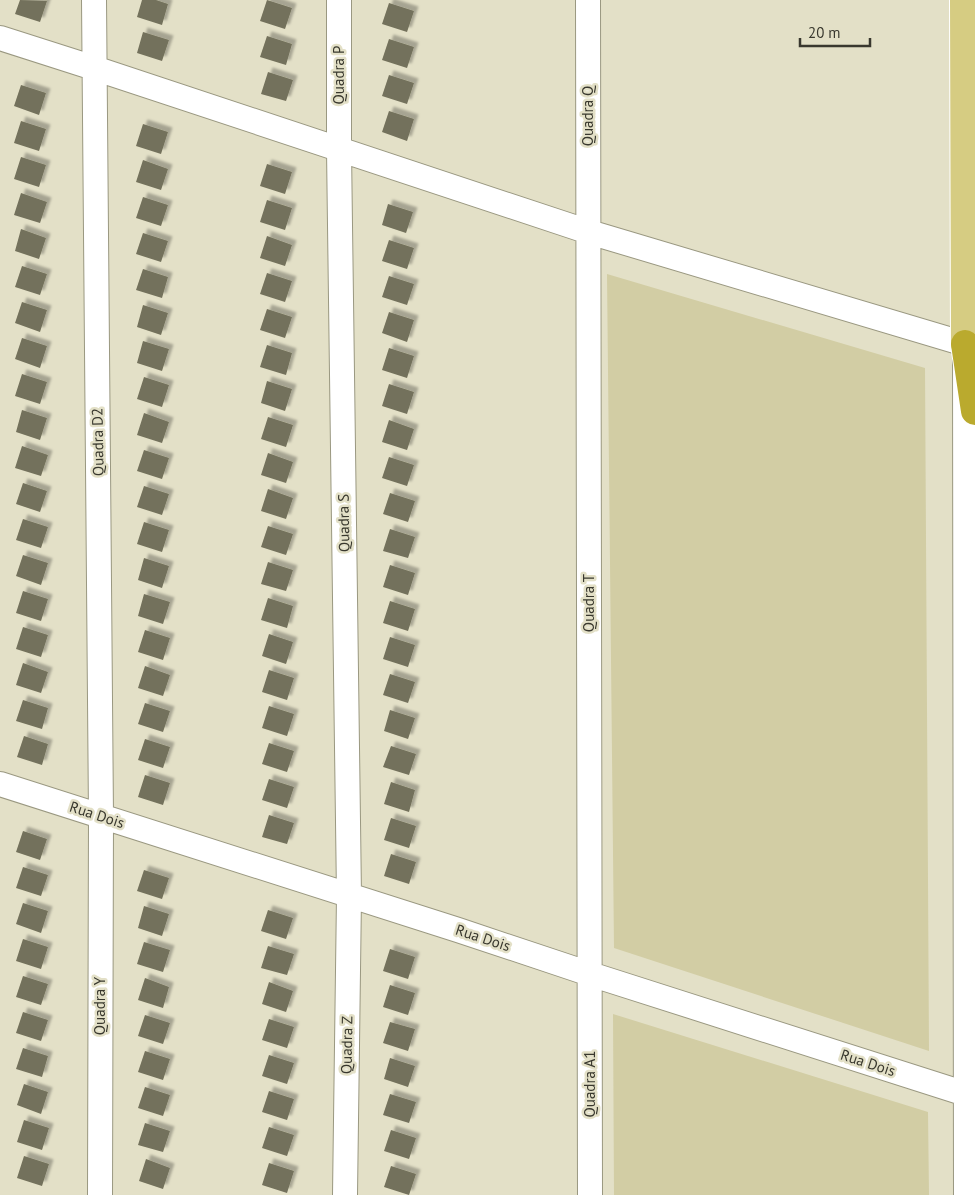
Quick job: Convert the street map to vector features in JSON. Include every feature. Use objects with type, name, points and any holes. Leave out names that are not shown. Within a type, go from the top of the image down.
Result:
[{"type":"highway","points":[[965,344],[975,411]]},
{"type":"main road","points":[[964,0],[965,344]]},
{"type":"street","name":"Quadra D2","points":[[94,0],[101,816]]},
{"type":"street","name":"Quadra P","points":[[339,0],[339,150]]},
{"type":"street","name":"Quadra Q","points":[[588,0],[589,232]]},
{"type":"street","points":[[0,38],[589,232],[965,344],[966,1195]]},
{"type":"street","name":"Quadra S","points":[[339,150],[349,896]]},
{"type":"street","name":"Quadra T","points":[[589,232],[590,974]]},
{"type":"street","name":"Rua Dois","points":[[0,784],[966,1094]]},
{"type":"street","name":"Quadra Y","points":[[100,1195],[101,816]]},
{"type":"street","name":"Quadra Z","points":[[345,1195],[349,896]]},
{"type":"street","name":"Quadra A1","points":[[590,974],[590,1195]]},
{"type":"shaded area","points":[[607,274],[925,368],[929,1051],[614,948]]},
{"type":"shaded area","points":[[613,1014],[928,1112],[929,1195],[614,1195]]},
{"type":"building","points":[[20,0],[47,1],[40,22],[15,14]]},
{"type":"building","points":[[142,0],[156,0],[168,4],[162,25],[137,17]]},
{"type":"building","points":[[267,0],[292,8],[285,29],[260,21]]},
{"type":"building","points":[[389,3],[414,11],[407,32],[382,24]]},
{"type":"building","points":[[143,32],[169,40],[162,61],[137,53]]},
{"type":"building","points":[[267,36],[292,44],[286,65],[260,57]]},
{"type":"building","points":[[389,39],[414,47],[407,68],[382,60]]},
{"type":"building","points":[[268,72],[293,80],[286,101],[261,94]]},
{"type":"building","points":[[389,75],[414,83],[407,104],[382,96]]},
{"type":"building","points":[[21,85],[46,93],[39,115],[14,106]]},
{"type":"building","points":[[389,111],[414,119],[407,141],[382,132]]},
{"type":"building","points":[[21,121],[46,129],[39,151],[14,143]]},
{"type":"building","points":[[143,124],[168,132],[161,154],[136,146]]},
{"type":"building","points":[[21,157],[46,165],[39,187],[14,179]]},
{"type":"building","points":[[143,160],[168,169],[161,190],[136,182]]},
{"type":"building","points":[[267,164],[292,172],[285,194],[260,186]]},
{"type":"building","points":[[21,193],[47,202],[40,223],[14,215]]},
{"type":"building","points":[[143,197],[168,205],[161,226],[136,218]]},
{"type":"building","points":[[267,200],[292,208],[285,230],[260,222]]},
{"type":"building","points":[[388,204],[413,212],[406,233],[382,225]]},
{"type":"building","points":[[21,229],[46,238],[39,259],[15,251]]},
{"type":"building","points":[[143,233],[168,241],[161,262],[136,254]]},
{"type":"building","points":[[267,236],[292,245],[285,266],[260,258]]},
{"type":"building","points":[[389,240],[414,248],[407,269],[382,261]]},
{"type":"building","points":[[22,266],[47,274],[40,295],[15,287]]},
{"type":"building","points":[[143,269],[168,277],[162,298],[136,290]]},
{"type":"building","points":[[267,273],[292,281],[285,302],[260,294]]},
{"type":"building","points":[[389,276],[414,284],[407,305],[382,297]]},
{"type":"building","points":[[22,302],[47,310],[40,332],[15,323]]},
{"type":"building","points":[[143,305],[168,313],[161,335],[137,327]]},
{"type":"building","points":[[267,309],[292,317],[285,338],[260,330]]},
{"type":"building","points":[[389,312],[414,320],[407,342],[382,333]]},
{"type":"building","points":[[22,338],[47,346],[40,368],[15,359]]},
{"type":"building","points":[[143,341],[169,349],[162,371],[137,363]]},
{"type":"building","points":[[267,345],[292,353],[286,375],[260,367]]},
{"type":"building","points":[[389,348],[414,356],[407,378],[382,370]]},
{"type":"building","points":[[22,374],[47,382],[40,404],[15,396]]},
{"type":"building","points":[[144,377],[169,385],[162,407],[137,399]]},
{"type":"building","points":[[267,381],[292,389],[285,411],[261,403]]},
{"type":"building","points":[[389,384],[414,392],[407,414],[382,406]]},
{"type":"building","points":[[22,410],[47,418],[40,440],[16,432]]},
{"type":"building","points":[[144,413],[169,422],[162,443],[137,435]]},
{"type":"building","points":[[268,417],[293,425],[286,447],[261,439]]},
{"type":"building","points":[[389,420],[414,429],[407,450],[382,442]]},
{"type":"building","points":[[22,446],[48,455],[41,476],[15,468]]},
{"type":"building","points":[[144,450],[169,458],[162,479],[137,471]]},
{"type":"building","points":[[268,453],[293,462],[286,483],[261,475]]},
{"type":"building","points":[[389,457],[414,465],[407,486],[382,478]]},
{"type":"building","points":[[23,483],[47,491],[40,512],[16,504]]},
{"type":"building","points":[[144,486],[169,494],[162,515],[137,507]]},
{"type":"building","points":[[268,489],[293,498],[286,519],[261,511]]},
{"type":"building","points":[[390,493],[415,501],[408,522],[383,514]]},
{"type":"building","points":[[23,519],[48,527],[41,548],[16,540]]},
{"type":"building","points":[[144,522],[169,530],[162,552],[137,544]]},
{"type":"building","points":[[268,526],[293,534],[286,555],[261,547]]},
{"type":"building","points":[[390,529],[415,537],[408,558],[383,551]]},
{"type":"building","points":[[23,555],[48,563],[41,585],[16,576]]},
{"type":"building","points":[[144,558],[169,566],[162,588],[138,580]]},
{"type":"building","points":[[268,562],[293,570],[286,591],[261,584]]},
{"type":"building","points":[[390,565],[415,573],[408,595],[383,587]]},
{"type":"building","points":[[23,591],[48,599],[41,621],[16,613]]},
{"type":"building","points":[[144,594],[170,602],[163,624],[138,616]]},
{"type":"building","points":[[268,598],[293,606],[287,628],[261,620]]},
{"type":"building","points":[[390,601],[415,609],[408,631],[383,623]]},
{"type":"building","points":[[23,627],[48,635],[41,657],[16,649]]},
{"type":"building","points":[[145,630],[170,638],[163,660],[138,652]]},
{"type":"building","points":[[269,634],[293,642],[286,664],[262,656]]},
{"type":"building","points":[[390,637],[415,645],[408,667],[383,659]]},
{"type":"building","points":[[23,663],[48,672],[41,693],[16,685]]},
{"type":"building","points":[[145,666],[170,675],[163,696],[138,688]]},
{"type":"building","points":[[269,670],[294,678],[287,700],[262,692]]},
{"type":"building","points":[[390,674],[415,682],[408,703],[383,695]]},
{"type":"building","points":[[23,700],[48,708],[42,729],[16,721]]},
{"type":"building","points":[[145,703],[170,711],[163,732],[138,724]]},
{"type":"building","points":[[269,706],[294,714],[287,736],[262,728]]},
{"type":"building","points":[[390,710],[415,718],[408,739],[384,731]]},
{"type":"building","points":[[24,736],[48,744],[42,765],[17,757]]},
{"type":"building","points":[[145,739],[170,747],[163,768],[138,760]]},
{"type":"building","points":[[269,743],[294,751],[287,772],[262,764]]},
{"type":"building","points":[[391,746],[416,754],[409,775],[383,767]]},
{"type":"building","points":[[145,775],[170,783],[163,805],[138,797]]},
{"type":"building","points":[[269,779],[294,787],[287,808],[262,800]]},
{"type":"building","points":[[391,782],[415,790],[409,812],[384,804]]},
{"type":"building","points":[[269,815],[294,823],[287,844],[262,837]]},
{"type":"building","points":[[391,818],[416,826],[409,848],[384,840]]},
{"type":"building","points":[[23,831],[47,839],[40,860],[16,852]]},
{"type":"building","points":[[391,854],[416,862],[409,884],[384,876]]},
{"type":"building","points":[[23,867],[48,875],[41,896],[16,888]]},
{"type":"building","points":[[144,870],[169,878],[162,899],[137,891]]},
{"type":"building","points":[[23,903],[48,911],[41,933],[16,924]]},
{"type":"building","points":[[144,906],[169,914],[162,936],[138,928]]},
{"type":"building","points":[[268,910],[293,918],[286,939],[261,931]]},
{"type":"building","points":[[23,939],[48,947],[41,969],[16,961]]},
{"type":"building","points":[[144,942],[170,950],[163,972],[137,964]]},
{"type":"building","points":[[268,946],[294,954],[287,975],[261,968]]},
{"type":"building","points":[[390,949],[415,957],[408,979],[383,971]]},
{"type":"building","points":[[23,976],[48,984],[41,1005],[16,997]]},
{"type":"building","points":[[145,978],[169,987],[163,1008],[138,1000]]},
{"type":"building","points":[[269,982],[293,991],[286,1012],[262,1004]]},
{"type":"building","points":[[390,985],[415,993],[408,1015],[383,1007]]},
{"type":"building","points":[[23,1012],[48,1020],[41,1041],[16,1033]]},
{"type":"building","points":[[145,1015],[170,1023],[163,1044],[138,1036]]},
{"type":"building","points":[[269,1019],[294,1027],[287,1048],[262,1040]]},
{"type":"building","points":[[390,1022],[415,1029],[408,1051],[383,1043]]},
{"type":"building","points":[[23,1048],[48,1056],[42,1077],[16,1069]]},
{"type":"building","points":[[145,1051],[170,1059],[163,1080],[138,1072]]},
{"type":"building","points":[[269,1055],[294,1063],[287,1084],[262,1076]]},
{"type":"building","points":[[390,1058],[415,1066],[408,1087],[384,1079]]},
{"type":"building","points":[[24,1084],[48,1092],[41,1114],[17,1105]]},
{"type":"building","points":[[145,1087],[170,1095],[163,1116],[138,1108]]},
{"type":"building","points":[[269,1091],[294,1099],[287,1120],[262,1112]]},
{"type":"building","points":[[390,1094],[416,1102],[409,1123],[383,1115]]},
{"type":"building","points":[[24,1120],[49,1128],[42,1150],[17,1142]]},
{"type":"building","points":[[145,1123],[170,1131],[163,1152],[138,1145]]},
{"type":"building","points":[[269,1127],[294,1135],[287,1156],[262,1148]]},
{"type":"building","points":[[391,1130],[416,1138],[409,1159],[384,1151]]},
{"type":"building","points":[[24,1156],[49,1164],[42,1186],[17,1178]]},
{"type":"building","points":[[146,1159],[170,1168],[163,1189],[139,1181]]},
{"type":"building","points":[[269,1163],[294,1171],[287,1193],[262,1185]]},
{"type":"building","points":[[391,1166],[416,1174],[409,1195],[384,1187]]}]
